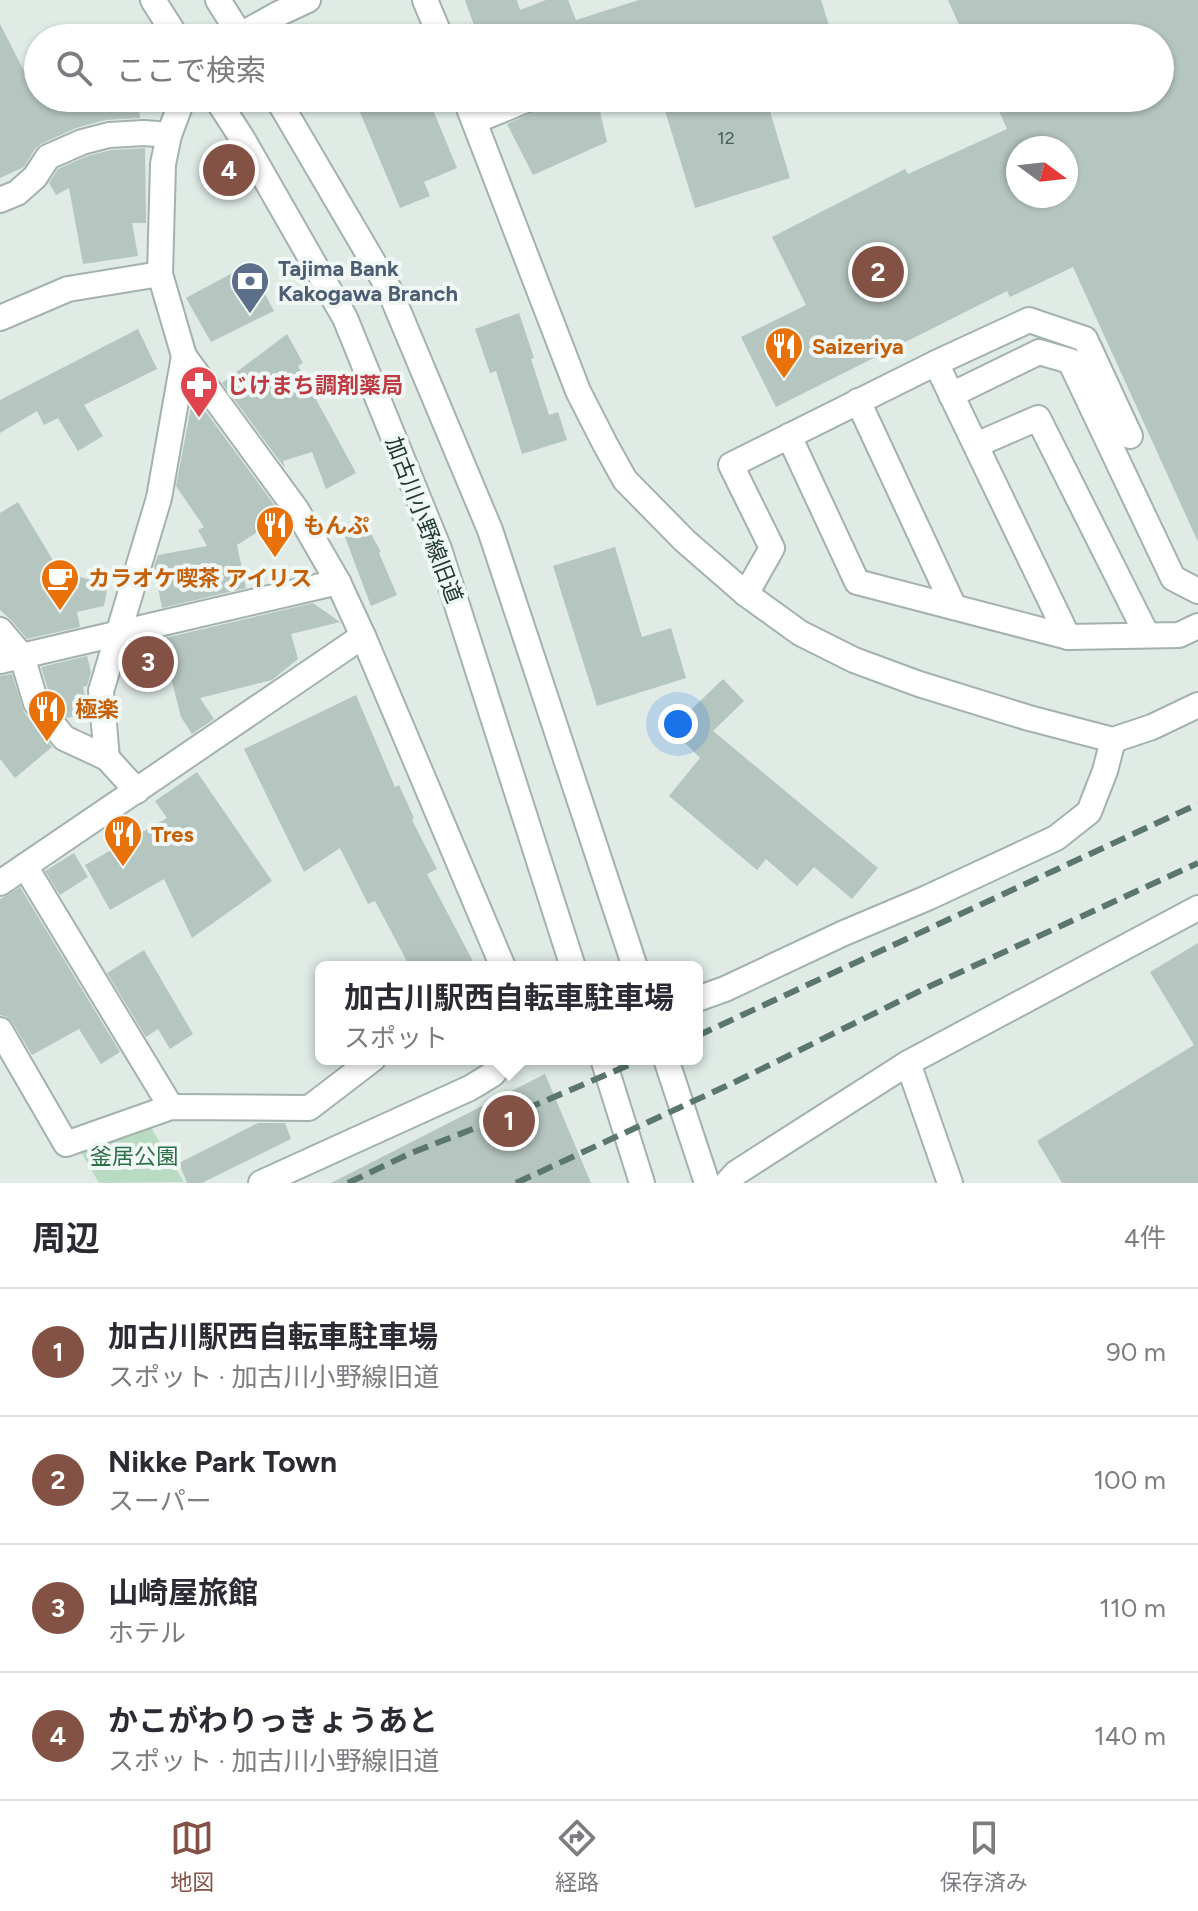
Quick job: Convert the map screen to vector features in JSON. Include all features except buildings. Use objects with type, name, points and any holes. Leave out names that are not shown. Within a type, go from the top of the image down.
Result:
[{"type":"street","points":[[153,0],[168,24]]},
{"type":"street","points":[[218,0],[232,24]]},
{"type":"street","points":[[263,24],[308,0]]},
{"type":"street","points":[[425,0],[435,24]]},
{"type":"street","points":[[178,112],[163,164],[160,274],[184,356],[296,509],[338,582],[500,961]]},
{"type":"street","name":"加古川小野線旧道","points":[[225,112],[345,318],[439,549],[571,961]]},
{"type":"street","points":[[285,112],[389,289],[490,530],[633,961]]},
{"type":"street","points":[[471,112],[578,391],[625,480],[685,541],[746,594],[800,633],[854,660],[1029,718],[1113,740],[1152,727],[1198,705]]},
{"type":"street","points":[[475,121],[497,112]]},
{"type":"street","points":[[0,200],[17,193],[35,177],[48,157],[82,142],[109,135],[169,135]]},
{"type":"street","points":[[0,318],[68,289],[160,274]]},
{"type":"street","points":[[746,594],[772,548],[731,465],[1029,320],[1085,339],[1130,436]]},
{"type":"street","points":[[951,395],[1039,352],[1070,361],[1173,578],[1198,591]]},
{"type":"street","points":[[107,758],[101,691],[159,498],[184,356]]},
{"type":"street","points":[[936,363],[1068,637]]},
{"type":"street","points":[[858,401],[954,607]]},
{"type":"street","points":[[976,445],[1038,418],[1147,635]]},
{"type":"street","points":[[789,436],[857,582],[1068,637],[1179,635],[1198,626]]},
{"type":"street","points":[[11,659],[338,582]]},
{"type":"street","points":[[0,630],[11,659],[36,703],[64,738],[107,758],[137,791]]},
{"type":"street","points":[[0,883],[363,636]]},
{"type":"street","points":[[703,997],[1056,838],[1089,812],[1113,740]]},
{"type":"street","points":[[25,866],[171,1107]]},
{"type":"street","points":[[727,1183],[736,1173],[908,1063],[1198,908]]},
{"type":"street","points":[[0,1030],[66,1144],[171,1107],[309,1108],[365,1065]]},
{"type":"street","points":[[908,1063],[950,1183]]},
{"type":"street","points":[[261,1183],[470,1088],[493,1074],[500,1065]]},
{"type":"street","points":[[605,1065],[642,1183]]},
{"type":"street","points":[[668,1065],[707,1183]]},
{"type":"green space","name":"釜居公園","points":[[148,1123],[184,1182],[99,1183],[78,1147]]},
{"type":"railway","points":[[703,1033],[1198,804]]},
{"type":"railway","points":[[516,1183],[735,1082],[928,987],[1198,863]]},
{"type":"railway","points":[[348,1183],[411,1153],[629,1065]]},
{"type":"place","name":"かこがわりっきょうあと","points":[[229,170]]},
{"type":"place","name":"Nikke Park Town","points":[[878,272]]},
{"type":"place","name":"Tajima Bank Kakogawa Branch","points":[[250,315]]},
{"type":"place","name":"Saizeriya","points":[[784,380]]},
{"type":"place","name":"じけまち調剤薬局","points":[[199,419]]},
{"type":"place","name":"もんぷ","points":[[275,559]]},
{"type":"place","name":"カラオケ喫茶 アイリス","points":[[60,612]]},
{"type":"place","name":"山崎屋旅館","points":[[148,662]]},
{"type":"place","name":"極楽","points":[[47,743]]},
{"type":"place","name":"Tres","points":[[123,868]]},
{"type":"place","name":"加古川駅西自転車駐車場","points":[[509,1121]]}]
